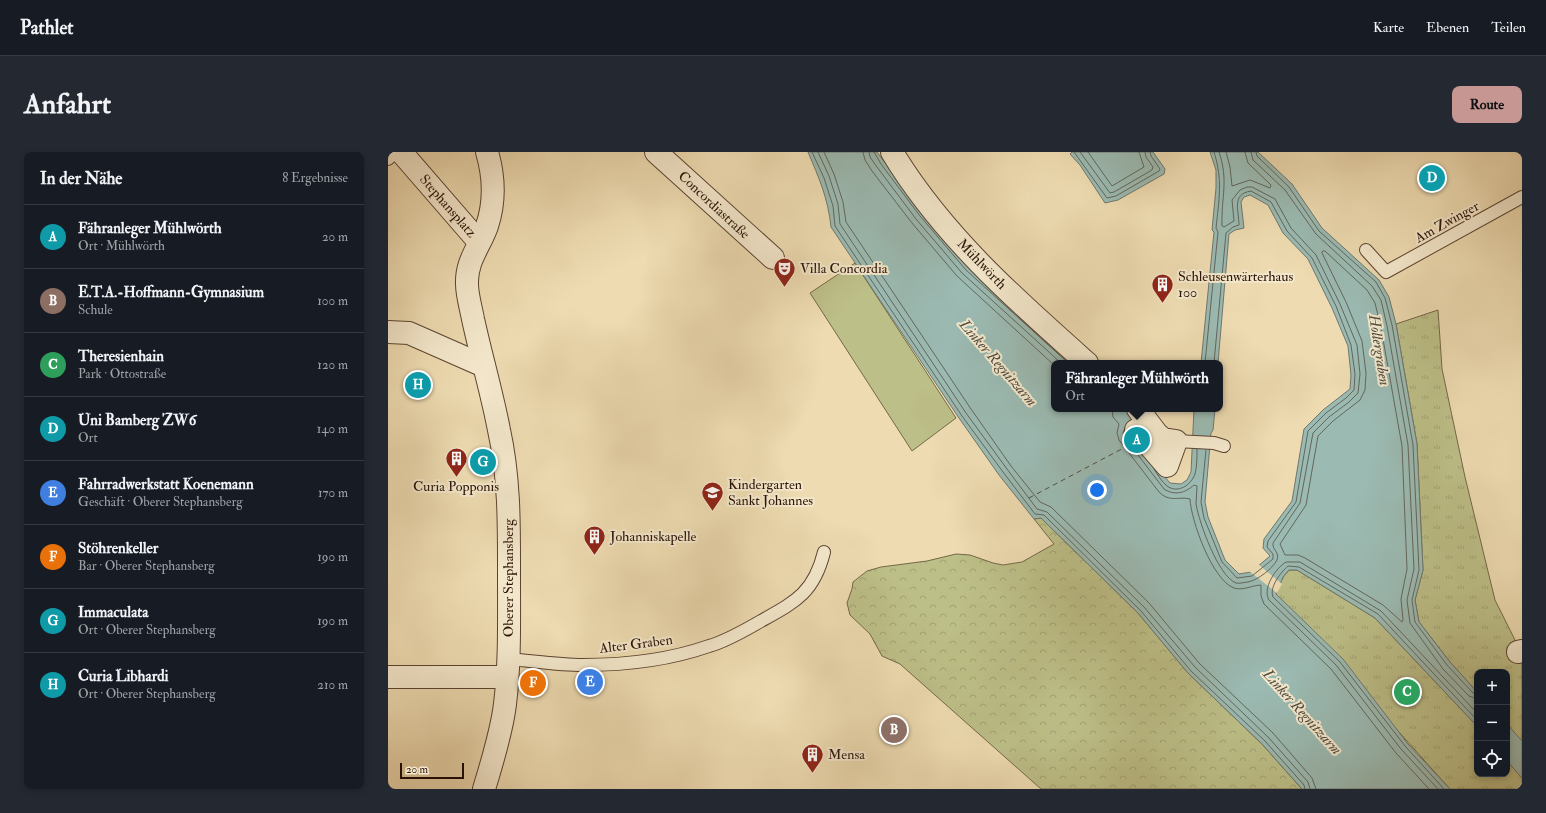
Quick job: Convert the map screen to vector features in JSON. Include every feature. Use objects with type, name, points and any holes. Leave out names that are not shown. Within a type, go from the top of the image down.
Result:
[{"type":"street","name":"Stephansplatz","points":[[401,152],[479,242]]},
{"type":"street","name":"Oberer Stephansberg","points":[[484,789],[492,765],[505,705],[507,668],[509,516],[507,477],[500,431],[467,286],[467,273],[472,257],[487,227],[491,209],[492,176],[488,152]]},
{"type":"street","name":"Concordiastraße","points":[[656,152],[773,258]]},
{"type":"street","name":"Mühlwörth","points":[[892,152],[921,195],[944,224],[991,275],[1023,306],[1084,360]]},
{"type":"street","points":[[399,332],[484,366]]},
{"type":"street","points":[[1137,419],[1163,439],[1183,441]]},
{"type":"street","points":[[388,677],[507,668]]},
{"type":"lane","points":[[388,159],[396,152]]},
{"type":"lane","name":"Am Zwinger","points":[[1366,250],[1386,272],[1522,197]]},
{"type":"lane","points":[[1183,441],[1219,444]]},
{"type":"lane","name":"Alter Graben","points":[[507,668],[623,663],[668,658],[710,646],[752,626],[797,600],[815,580],[821,566],[824,552]]},
{"type":"green space","points":[[855,263],[956,418],[912,451],[810,293]]},
{"type":"green space","points":[[1438,310],[1442,369],[1465,477],[1495,600],[1522,654],[1522,742],[1510,729],[1510,669],[1474,669],[1474,689],[1450,662],[1419,622],[1415,600],[1423,570],[1417,444],[1396,324]]},
{"type":"green space","points":[[1041,518],[1138,613],[1188,673],[1262,744],[1302,789],[1041,789],[900,664],[882,656],[870,634],[850,615],[847,603],[853,582],[867,571],[881,567],[927,561],[956,554],[970,555],[1003,565],[1022,562],[1054,544],[1034,519]]},
{"type":"green space","points":[[1289,570],[1297,570],[1375,618],[1474,723],[1474,777],[1510,777],[1510,764],[1522,778],[1522,789],[1450,789],[1275,594],[1283,577]]},
{"type":"water","points":[[808,152],[877,152],[923,213],[1071,360],[1051,360],[1051,412],[1128,412],[1140,427],[1159,470],[1170,483],[1181,484],[1187,480],[1191,472],[1194,412],[1215,412],[1213,430],[1211,433],[1205,502],[1208,517],[1225,560],[1239,574],[1251,572],[1270,556],[1263,548],[1264,539],[1292,501],[1304,429],[1323,410],[1350,389],[1351,375],[1348,346],[1332,308],[1308,259],[1283,233],[1268,205],[1250,195],[1244,197],[1241,202],[1244,228],[1235,230],[1229,234],[1218,360],[1201,360],[1214,232],[1212,230],[1216,188],[1216,170],[1210,152],[1258,152],[1292,184],[1322,228],[1379,280],[1389,297],[1396,324],[1417,444],[1423,570],[1415,600],[1419,622],[1450,662],[1474,689],[1474,723],[1375,618],[1297,570],[1289,570],[1283,577],[1276,594],[1343,659],[1408,744],[1450,789],[1302,789],[1262,744],[1188,673],[1138,613],[1041,518],[1034,519],[999,475],[959,418],[831,227],[825,197]]},
{"type":"water","points":[[1072,152],[1153,152],[1165,169],[1164,174],[1118,200],[1105,203],[1080,165],[1070,154]]},
{"type":"water","points":[[1510,727],[1522,741],[1522,778],[1510,764]]},
{"type":"pier","points":[[1258,564],[1282,584],[1277,593],[1249,571]]},
{"type":"ferry route","points":[[1029,498],[1133,443]]},
{"type":"place","name":"Uni Bamberg ZW6","points":[[1432,178]]},
{"type":"place","name":"Villa Concordia","points":[[784,288]]},
{"type":"place","name":"Schleusenwärterhaus 100","points":[[1163,304]]},
{"type":"place","name":"Curia Libhardi","points":[[418,385]]},
{"type":"place","name":"Fähranleger Mühlwörth","points":[[1137,440]]},
{"type":"place","name":"Immaculata","points":[[483,462]]},
{"type":"place","name":"Curia Popponis","points":[[456,478]]},
{"type":"place","name":"Kindergarten Sankt Johannes","points":[[712,512]]},
{"type":"place","name":"Johanniskapelle","points":[[595,556]]},
{"type":"place","name":"Fahrradwerkstatt Koenemann","points":[[590,682]]},
{"type":"place","name":"Stöhrenkeller","points":[[533,683]]},
{"type":"place","name":"Theresienhain","points":[[1407,692]]},
{"type":"place","name":"E.T.A.-Hoffmann-Gymnasium","points":[[894,730]]},
{"type":"place","name":"Mensa","points":[[813,774]]},
{"type":"water label","name":"Hollergraben","points":[[1379,350]]},
{"type":"water label","name":"Linker Regnitzarm","points":[[998,363]]},
{"type":"water label","name":"Linker Regnitzarm","points":[[1302,712]]}]
